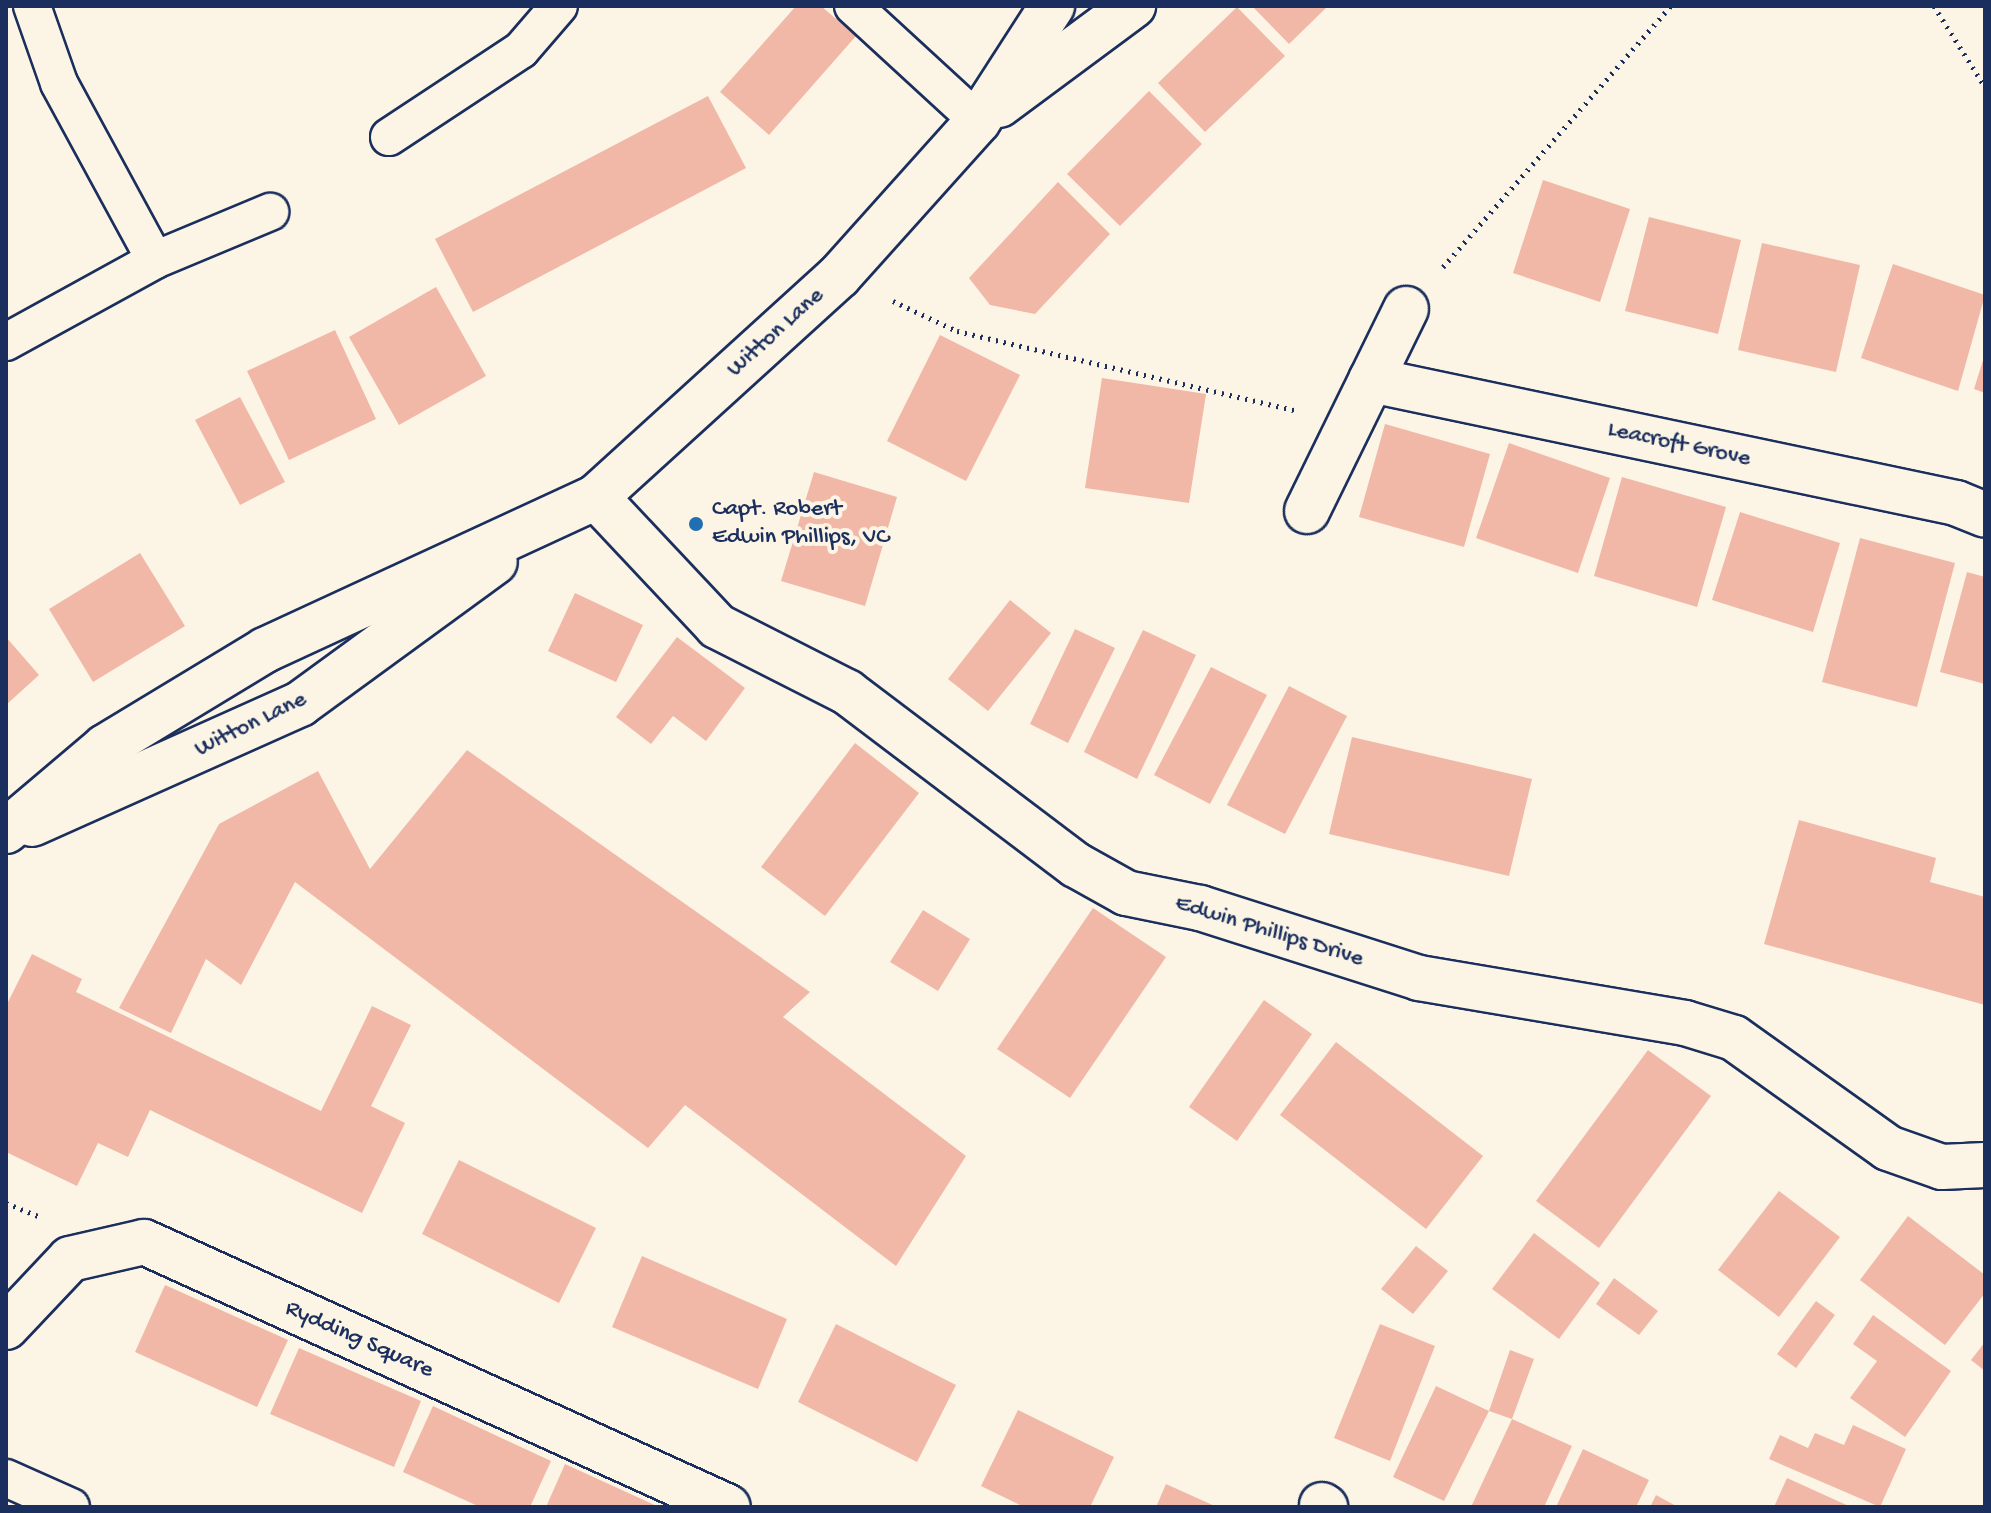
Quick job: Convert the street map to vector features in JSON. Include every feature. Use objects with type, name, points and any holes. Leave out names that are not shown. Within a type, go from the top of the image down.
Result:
[{"type":"street","name":"Witton Lane","points":[[6,833],[105,747],[265,650],[368,597],[552,521],[596,497],[839,276],[978,121],[1052,6]]},
{"type":"street","name":"Witton Lane","points":[[978,121],[1133,6]]},
{"type":"street","points":[[1307,511],[1406,309]]},
{"type":"street","name":"Leacroft Grove","points":[[1371,380],[1985,515]]},
{"type":"street","name":"Edwin Phillips Drive","points":[[596,497],[717,626],[847,692],[1076,865],[1126,893],[1200,908],[1419,978],[1685,1023],[1734,1038],[1888,1148],[1942,1167],[1985,1165]]},
{"type":"street","name":"Witton Lane","points":[[6,833],[300,704],[552,521]]},
{"type":"street","name":"Rydding Square","points":[[6,1327],[70,1259],[144,1242],[728,1507]]},
{"type":"lane","points":[[32,6],[59,83],[155,260]]},
{"type":"lane","points":[[389,137],[521,50],[559,6]]},
{"type":"lane","points":[[853,6],[978,121]]},
{"type":"lane","points":[[6,342],[155,260],[270,212]]},
{"type":"lane","points":[[6,1478],[71,1507]]},
{"type":"path","points":[[1406,309],[1671,6]]},
{"type":"path","points":[[1934,6],[1985,87]]},
{"type":"path","points":[[839,276],[957,331],[1350,423]]},
{"type":"path","points":[[6,1203],[37,1215]]},
{"type":"building","points":[[796,6],[821,6],[856,36],[769,135],[720,92]]},
{"type":"building","points":[[1252,6],[1328,6],[1289,44]]},
{"type":"building","points":[[1237,7],[1285,56],[1205,132],[1158,83]]},
{"type":"building","points":[[1149,91],[1202,144],[1120,226],[1067,174]]},
{"type":"building","points":[[708,96],[746,168],[473,312],[435,239]]},
{"type":"building","points":[[1543,180],[1630,209],[1600,302],[1513,273]]},
{"type":"building","points":[[1058,182],[1110,234],[1035,314],[990,305],[969,278]]},
{"type":"building","points":[[1649,217],[1741,240],[1718,334],[1625,311]]},
{"type":"building","points":[[1762,243],[1860,265],[1836,372],[1738,350]]},
{"type":"building","points":[[1893,264],[1985,295],[1958,391],[1861,358]]},
{"type":"building","points":[[436,287],[486,376],[399,425],[349,337]]},
{"type":"building","points":[[335,330],[376,419],[289,460],[247,371]]},
{"type":"building","points":[[940,335],[1020,375],[966,481],[887,441]]},
{"type":"building","points":[[1985,357],[1985,393],[1974,389]]},
{"type":"building","points":[[1102,378],[1206,394],[1189,503],[1085,488]]},
{"type":"building","points":[[240,397],[285,482],[240,505],[195,420]]},
{"type":"building","points":[[1385,424],[1490,454],[1464,547],[1359,517]]},
{"type":"building","points":[[1509,443],[1610,478],[1578,573],[1476,538]]},
{"type":"building","points":[[814,472],[897,497],[865,606],[781,581]]},
{"type":"building","points":[[1622,477],[1726,507],[1697,607],[1594,576]]},
{"type":"building","points":[[1740,512],[1840,543],[1813,632],[1712,600]]},
{"type":"building","points":[[1860,538],[1955,563],[1917,707],[1822,682]]},
{"type":"building","points":[[140,553],[185,626],[93,682],[49,609]]},
{"type":"building","points":[[1967,572],[1985,577],[1985,684],[1940,672]]},
{"type":"building","points":[[575,593],[643,625],[616,682],[548,651]]},
{"type":"building","points":[[1010,600],[1051,633],[988,711],[948,679]]},
{"type":"building","points":[[1075,629],[1115,648],[1068,743],[1030,724]]},
{"type":"building","points":[[1143,630],[1196,655],[1137,779],[1084,752]]},
{"type":"building","points":[[6,637],[39,675],[6,705]]},
{"type":"building","points":[[677,637],[745,688],[706,741],[673,716],[651,744],[616,717]]},
{"type":"building","points":[[1211,667],[1267,695],[1210,804],[1154,775]]},
{"type":"building","points":[[1289,686],[1347,716],[1285,834],[1227,805]]},
{"type":"building","points":[[1352,737],[1532,779],[1509,876],[1329,834]]},
{"type":"building","points":[[855,743],[919,793],[825,916],[761,867]]},
{"type":"building","points":[[467,750],[810,992],[783,1017],[966,1156],[896,1266],[685,1105],[648,1148],[295,882],[241,985],[206,959],[171,1033],[119,1008],[219,824],[318,771],[370,869]]},
{"type":"building","points":[[1799,820],[1936,858],[1930,882],[1985,897],[1985,1005],[1764,944]]},
{"type":"building","points":[[1093,908],[1166,957],[1070,1098],[997,1049]]},
{"type":"building","points":[[923,910],[970,939],[938,991],[890,962]]},
{"type":"building","points":[[32,954],[82,979],[76,992],[321,1111],[372,1006],[411,1025],[371,1106],[405,1123],[362,1213],[150,1110],[128,1157],[98,1143],[77,1186],[6,1152],[6,1006]]},
{"type":"building","points":[[1264,1000],[1312,1034],[1237,1141],[1189,1107]]},
{"type":"building","points":[[1336,1042],[1483,1156],[1426,1229],[1280,1115]]},
{"type":"building","points":[[1648,1050],[1711,1096],[1599,1248],[1536,1201]]},
{"type":"building","points":[[459,1160],[596,1228],[559,1303],[422,1234]]},
{"type":"building","points":[[1779,1191],[1840,1237],[1779,1317],[1718,1270]]},
{"type":"building","points":[[1908,1216],[1985,1275],[1985,1293],[1945,1345],[1860,1280]]},
{"type":"building","points":[[1534,1233],[1600,1283],[1559,1339],[1492,1289]]},
{"type":"building","points":[[1416,1246],[1448,1271],[1413,1314],[1381,1289]]},
{"type":"building","points":[[642,1256],[787,1319],[758,1389],[612,1327]]},
{"type":"building","points":[[1614,1278],[1658,1311],[1639,1335],[1596,1304]]},
{"type":"building","points":[[165,1285],[288,1340],[257,1407],[135,1352]]},
{"type":"building","points":[[1816,1301],[1835,1315],[1796,1368],[1777,1354]]},
{"type":"building","points":[[1873,1315],[1951,1371],[1905,1437],[1850,1398],[1877,1361],[1853,1344]]},
{"type":"building","points":[[836,1324],[956,1385],[917,1462],[798,1402]]},
{"type":"building","points":[[1380,1324],[1435,1346],[1390,1461],[1334,1438]]},
{"type":"building","points":[[1985,1342],[1985,1371],[1971,1360]]},
{"type":"building","points":[[299,1348],[421,1401],[394,1467],[270,1414]]},
{"type":"building","points":[[1510,1350],[1534,1359],[1512,1419],[1489,1411]]},
{"type":"building","points":[[1436,1386],[1489,1411],[1444,1501],[1393,1477]]},
{"type":"building","points":[[433,1406],[551,1461],[530,1507],[480,1507],[403,1472]]},
{"type":"building","points":[[1018,1410],[1114,1457],[1090,1507],[1024,1507],[981,1486]]},
{"type":"building","points":[[1512,1419],[1572,1446],[1544,1507],[1471,1507]]},
{"type":"building","points":[[1853,1425],[1906,1449],[1880,1507],[1769,1459],[1780,1435],[1808,1448],[1815,1433],[1844,1445]]},
{"type":"building","points":[[1583,1449],[1649,1480],[1636,1507],[1556,1507]]},
{"type":"building","points":[[565,1464],[659,1507],[546,1507]]},
{"type":"building","points":[[1787,1478],[1851,1507],[1774,1507]]},
{"type":"building","points":[[1166,1484],[1217,1507],[1156,1507]]},
{"type":"building","points":[[1656,1495],[1678,1507],[1650,1507]]},
{"type":"place","name":"Capt. Robert Edwin Phillips, VC","points":[[696,524]]}]
